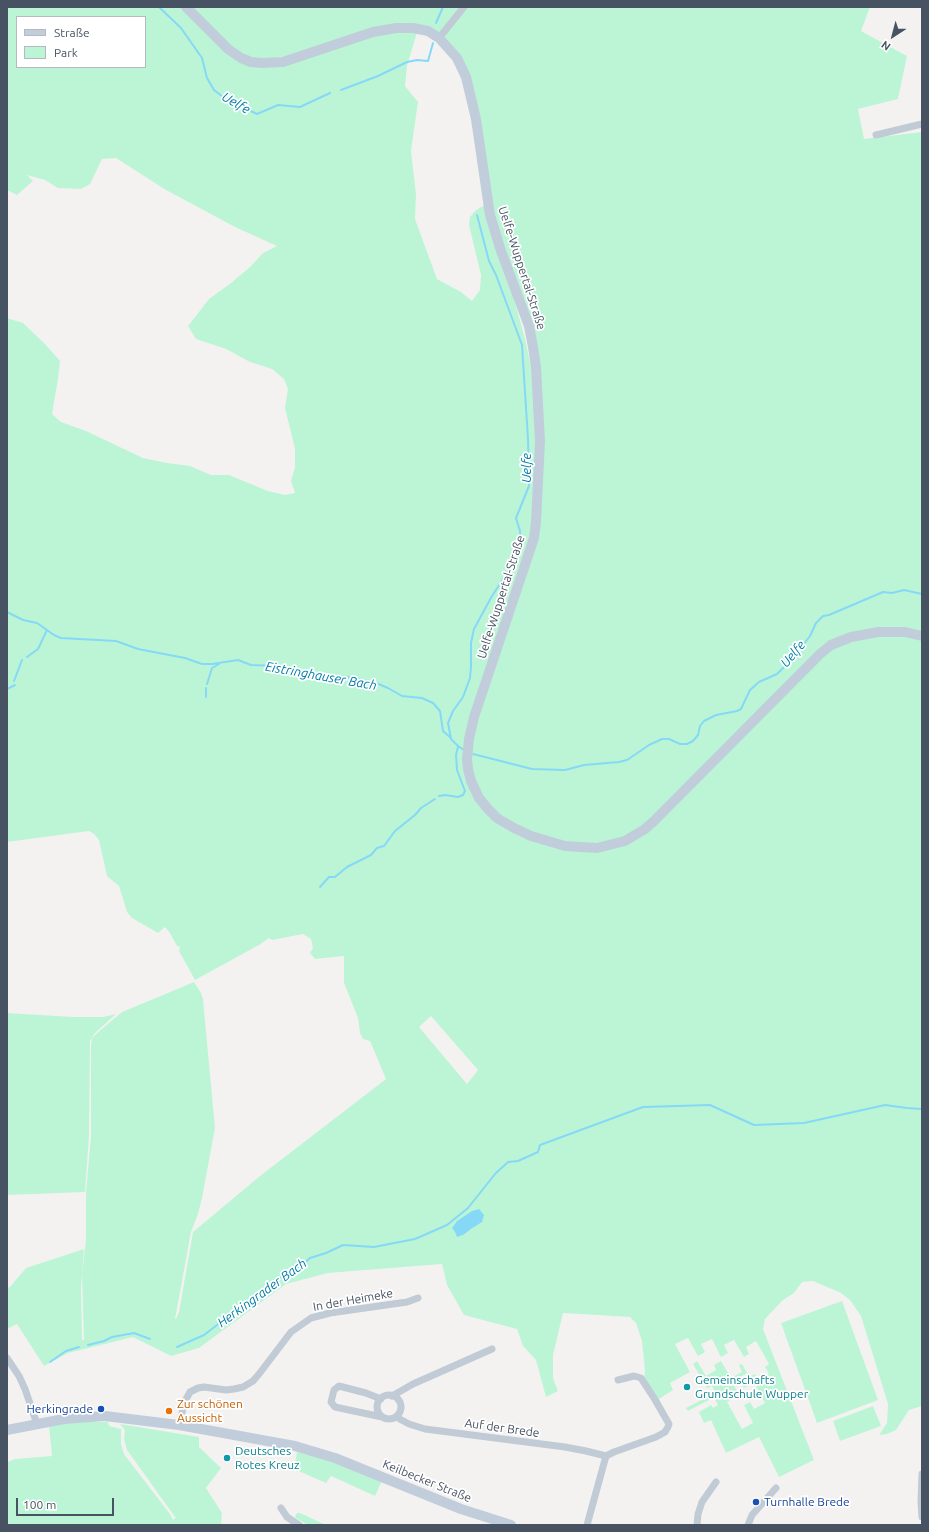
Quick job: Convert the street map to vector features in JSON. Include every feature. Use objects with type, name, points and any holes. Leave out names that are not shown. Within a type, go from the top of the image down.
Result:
[{"type":"main road","name":"Uelfe-Wuppertal-Straße","points":[[186,7],[236,55],[246,60],[262,63],[283,62],[384,29],[413,28],[433,33],[457,58],[469,87],[476,119],[490,215],[501,251],[529,326],[536,367],[540,441],[534,538],[468,739],[467,759],[469,775],[475,790],[488,809],[514,828],[557,845],[590,848],[608,846],[625,841],[645,829],[664,811],[805,668],[827,648],[846,639],[870,633],[897,632],[922,636]]},
{"type":"main road","points":[[7,1430],[75,1418],[105,1416],[180,1425]]},
{"type":"main road","name":"Keilbecker Straße","points":[[180,1425],[295,1446],[335,1458],[456,1507],[511,1525]]},
{"type":"street","points":[[439,38],[464,7]]},
{"type":"street","points":[[876,135],[922,124]]},
{"type":"street","name":"In der Heimeke","points":[[180,1425],[185,1401],[190,1392],[204,1387],[234,1390],[252,1381],[291,1332],[311,1318],[330,1312],[407,1302],[418,1298]]},
{"type":"street","points":[[392,1396],[417,1382],[492,1349]]},
{"type":"street","points":[[7,1358],[19,1376],[25,1389],[37,1424]]},
{"type":"street","points":[[587,1525],[606,1456],[656,1437],[666,1431],[669,1426],[654,1398],[640,1377],[632,1376],[618,1380]]},
{"type":"street","name":"Auf der Brede","points":[[381,1399],[366,1393],[339,1386],[334,1390],[331,1402],[335,1407],[390,1419],[396,1418],[425,1429],[566,1447],[586,1450],[606,1456]]},
{"type":"street","points":[[382,1417],[378,1413],[377,1407],[381,1399],[386,1396],[392,1396],[397,1398],[401,1406],[396,1418]]},
{"type":"street","points":[[922,1474],[922,1517]]},
{"type":"street","points":[[697,1525],[698,1514],[702,1502],[716,1482]]},
{"type":"street","points":[[748,1525],[756,1510],[776,1488]]},
{"type":"street","points":[[281,1508],[287,1517],[299,1525]]},
{"type":"green space","points":[[7,7],[184,7],[234,56],[246,62],[262,65],[283,64],[333,50],[374,35],[416,28],[384,29],[283,62],[262,63],[246,60],[236,55],[186,7],[870,7],[861,31],[907,56],[898,99],[858,109],[864,139],[922,132],[922,636],[905,632],[878,632],[851,637],[831,645],[820,654],[645,829],[631,838],[619,843],[597,848],[574,847],[551,843],[523,833],[506,824],[488,809],[475,790],[468,774],[473,791],[486,812],[519,836],[555,848],[577,851],[597,851],[616,847],[645,830],[676,803],[801,674],[831,646],[845,640],[876,633],[912,637],[922,640],[922,1406],[909,1410],[896,1430],[887,1434],[879,1435],[887,1423],[888,1404],[861,1316],[850,1300],[841,1293],[813,1281],[802,1282],[794,1293],[783,1300],[765,1319],[763,1329],[814,1460],[779,1477],[759,1437],[726,1453],[711,1420],[704,1423],[699,1412],[711,1405],[713,1408],[718,1405],[714,1398],[717,1396],[712,1386],[707,1388],[693,1364],[697,1361],[706,1376],[716,1370],[714,1365],[721,1361],[731,1378],[742,1372],[739,1365],[742,1364],[747,1373],[732,1382],[737,1391],[737,1396],[727,1402],[742,1429],[753,1423],[744,1405],[750,1402],[754,1409],[765,1403],[756,1386],[763,1382],[762,1378],[769,1374],[765,1367],[769,1364],[756,1341],[746,1347],[749,1354],[744,1357],[734,1340],[724,1345],[728,1353],[721,1357],[712,1339],[701,1344],[705,1352],[698,1356],[688,1338],[675,1344],[690,1372],[670,1383],[673,1390],[659,1399],[668,1416],[665,1418],[644,1382],[645,1370],[642,1341],[636,1323],[630,1317],[563,1313],[553,1355],[553,1378],[558,1391],[546,1397],[536,1360],[523,1346],[517,1329],[464,1315],[447,1285],[442,1264],[328,1273],[286,1284],[199,1348],[171,1356],[133,1337],[68,1353],[44,1366],[17,1324],[7,1329],[7,1288],[10,1287],[26,1268],[84,1249],[81,1287],[82,1340],[84,1340],[82,1275],[86,1239],[86,1192],[91,1136],[91,1045],[92,1038],[122,1012],[194,982],[203,999],[215,1128],[202,1198],[191,1232],[175,1319],[179,1312],[193,1232],[260,1176],[386,1079],[370,1041],[363,1039],[360,1033],[358,1018],[344,983],[344,956],[315,959],[310,953],[313,948],[311,939],[303,934],[272,940],[269,938],[195,980],[179,951],[180,947],[177,946],[165,927],[158,933],[132,918],[127,912],[119,886],[107,876],[99,840],[94,834],[89,831],[7,842],[7,318],[23,323],[60,361],[52,414],[61,422],[86,431],[143,458],[190,466],[211,475],[229,475],[268,491],[285,495],[295,493],[291,481],[295,467],[295,449],[285,408],[288,389],[284,379],[272,369],[250,362],[226,349],[196,339],[188,326],[209,299],[250,267],[263,253],[277,246],[235,227],[166,190],[116,158],[102,159],[90,184],[81,189],[58,188],[45,180],[27,175],[33,181],[17,195],[7,190]],"holes":[[[418,29],[433,33],[439,38],[457,58],[466,77],[476,119],[490,215],[501,251],[529,326],[536,367],[540,441],[536,522],[534,538],[530,549],[533,537],[538,441],[536,390],[525,339],[513,295],[496,247],[486,204],[475,211],[470,217],[469,225],[481,275],[480,290],[472,301],[461,292],[437,279],[415,219],[416,194],[411,151],[418,102],[405,86],[407,66]],[[530,549],[529,555],[520,581]],[[520,581],[476,712],[497,644],[498,630],[498,632],[501,633]],[[431,1016],[478,1070],[467,1084],[419,1027]]]},
{"type":"green space","points":[[7,1013],[74,1017],[103,1017],[116,1014],[94,1034],[90,1041],[89,1136],[85,1192],[7,1195]]},
{"type":"green space","points":[[842,1301],[878,1400],[817,1423],[781,1323]]},
{"type":"green space","points":[[755,1374],[758,1381],[744,1388],[740,1381]]},
{"type":"green space","points":[[707,1397],[709,1400],[688,1411],[686,1408]]},
{"type":"green space","points":[[873,1406],[881,1426],[840,1441],[833,1421]]},
{"type":"green space","points":[[75,1422],[108,1422],[109,1426],[121,1429],[121,1444],[124,1454],[173,1520],[177,1516],[175,1517],[127,1450],[124,1439],[125,1430],[120,1424],[199,1437],[199,1447],[221,1468],[206,1488],[222,1513],[221,1525],[7,1525],[7,1462],[15,1459],[52,1456],[49,1426]]},
{"type":"green space","points":[[297,1452],[331,1460],[382,1481],[375,1496],[331,1476],[326,1483],[294,1469]]},
{"type":"green space","points":[[297,1513],[326,1525],[308,1525],[296,1518],[295,1516]]},
{"type":"water","points":[[479,1209],[484,1215],[482,1222],[463,1235],[457,1237],[452,1228],[457,1221],[472,1211]]},
{"type":"waterway","name":"Uelfe","points":[[159,7],[181,28],[202,58],[207,78],[214,90],[227,100],[257,114],[278,105],[300,107],[330,93]]},
{"type":"waterway","points":[[436,23],[443,7]]},
{"type":"waterway","name":"Uelfe","points":[[341,90],[378,76],[407,62],[417,60],[428,61],[433,43]]},
{"type":"waterway","name":"Uelfe","points":[[464,750],[451,739],[448,723],[453,711],[463,697],[470,678],[471,643],[474,629],[492,596],[520,553],[520,531],[516,518],[529,486],[528,439],[522,345],[496,275],[489,261],[477,215]]},
{"type":"waterway","name":"Uelfe","points":[[473,754],[532,769],[565,770],[584,765],[627,760],[649,745],[662,739],[669,739],[680,744],[687,744],[693,741],[698,735],[700,726],[704,721],[716,715],[741,709],[750,690],[759,682],[777,674],[784,667],[810,636],[816,623],[823,616],[829,615],[883,592],[892,593],[904,590],[922,594]]},
{"type":"waterway","name":"Eistringhauser Bach","points":[[7,612],[23,620],[37,623],[61,638],[116,641],[138,649],[185,658],[202,664],[238,660],[251,665],[278,666],[295,674],[348,677],[376,683],[402,696],[422,698],[433,703],[440,711],[443,731],[451,738]]},
{"type":"waterway","points":[[27,657],[38,649],[47,630]]},
{"type":"waterway","points":[[14,681],[22,660]]},
{"type":"waterway","points":[[207,684],[212,668],[219,664]]},
{"type":"waterway","points":[[7,689],[15,685]]},
{"type":"waterway","points":[[206,688],[206,697]]},
{"type":"waterway","points":[[439,796],[445,795],[458,797],[463,795],[465,791],[457,770],[456,755],[458,747]]},
{"type":"waterway","points":[[320,887],[329,877],[335,877],[347,867],[371,855],[377,848],[384,846],[395,831],[415,815],[421,808],[435,799]]},
{"type":"waterway","name":"Herkingrader Bach","points":[[177,1347],[204,1335],[272,1283],[302,1265],[310,1258],[326,1253],[343,1245],[374,1247],[415,1239],[447,1225],[468,1208],[495,1174],[508,1162],[518,1161],[538,1152],[540,1145],[643,1107],[710,1105],[754,1125],[804,1123],[885,1105],[922,1109]]},
{"type":"waterway","name":"Herkingrader Bach","points":[[88,1345],[104,1341],[112,1337],[134,1333],[150,1339]]},
{"type":"waterway","name":"Herkingrader Bach","points":[[50,1362],[66,1351],[79,1347]]},
{"type":"place","name":"Gemeinschafts Grundschule Wupper","points":[[687,1387]]},
{"type":"place","name":"Herkingrade","points":[[101,1409]]},
{"type":"place","name":"Zur schönen Aussicht","points":[[169,1411]]},
{"type":"place","name":"Deutsches Rotes Kreuz","points":[[227,1458]]},
{"type":"place","name":"Turnhalle Brede","points":[[756,1502]]}]
